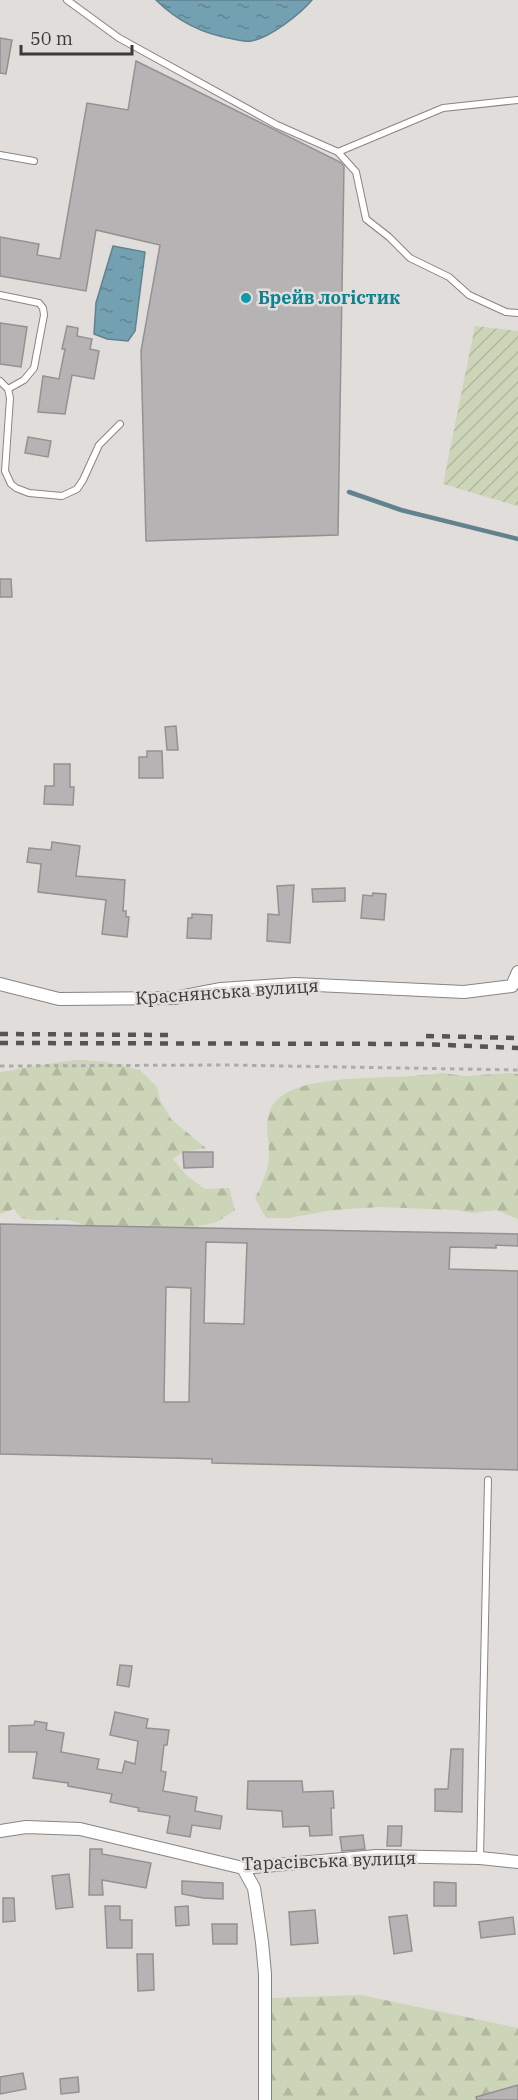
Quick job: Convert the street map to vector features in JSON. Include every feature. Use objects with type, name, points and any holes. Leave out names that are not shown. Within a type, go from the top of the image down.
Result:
[{"type":"street","name":"Краснянська вулиця","points":[[0,984],[60,999],[174,998],[221,989],[295,984],[464,992],[512,986],[518,972]]},
{"type":"street","name":"Тарасівська вулиця","points":[[0,1831],[26,1827],[80,1829],[243,1868],[376,1856],[480,1858],[518,1862]]},
{"type":"street","points":[[243,1868],[254,1888],[262,1942],[265,1974],[265,2100]]},
{"type":"lane","points":[[67,0],[119,38],[277,125],[338,152],[356,171],[366,219],[410,258],[448,278],[469,295],[506,312],[518,313]]},
{"type":"lane","points":[[338,152],[444,108],[518,100]]},
{"type":"lane","points":[[0,155],[34,161]]},
{"type":"lane","points":[[0,296],[39,303],[44,315],[34,368],[24,380],[8,390]]},
{"type":"lane","points":[[0,381],[8,390],[10,398],[5,471],[11,484],[22,491],[56,496],[72,492],[81,485],[101,442],[120,424]]},
{"type":"lane","points":[[480,1858],[488,1480]]},
{"type":"path","points":[[0,1066],[227,1065],[518,1070]]},
{"type":"green space","points":[[475,326],[518,331],[518,506],[443,484]]},
{"type":"green space","points":[[83,1060],[107,1062],[140,1070],[157,1087],[160,1100],[171,1119],[206,1148],[183,1152],[173,1159],[187,1176],[205,1189],[229,1188],[235,1210],[217,1222],[173,1229],[89,1226],[68,1220],[32,1220],[21,1218],[14,1209],[0,1214],[0,1072]]},
{"type":"green space","points":[[442,1073],[465,1076],[518,1074],[518,1219],[496,1210],[473,1213],[455,1210],[379,1207],[333,1210],[289,1218],[266,1218],[255,1198],[268,1166],[268,1119],[276,1101],[287,1092],[320,1082]]},
{"type":"green space","points":[[361,1995],[518,2028],[518,2100],[267,2100],[268,1998]]},
{"type":"water","points":[[156,0],[312,0],[275,30],[259,39],[247,41],[211,34],[192,26],[173,15]]},
{"type":"water","points":[[113,246],[145,252],[135,331],[128,341],[107,339],[94,334],[96,303]]},
{"type":"building","points":[[0,38],[12,40],[6,74],[0,73]]},
{"type":"building","name":"Брейв логістик","points":[[136,61],[344,166],[338,535],[146,541],[141,351],[160,245],[96,230],[86,291],[0,276],[0,237],[39,244],[37,255],[60,259],[87,103],[128,110]]},
{"type":"building","points":[[0,323],[27,327],[21,367],[0,364]]},
{"type":"building","points":[[67,326],[78,328],[77,336],[92,339],[90,349],[99,351],[94,379],[72,375],[65,414],[38,412],[43,376],[59,379]]},
{"type":"building","points":[[28,437],[51,441],[48,457],[25,453]]},
{"type":"building","points":[[0,579],[11,579],[12,597],[0,597]]},
{"type":"building","points":[[176,726],[178,750],[167,750],[165,727]]},
{"type":"building","points":[[147,751],[162,751],[163,778],[139,778],[139,757],[147,757]]},
{"type":"building","points":[[54,764],[70,764],[70,787],[74,787],[73,805],[44,804],[45,786],[54,786]]},
{"type":"building","points":[[52,842],[80,846],[76,876],[125,880],[123,911],[126,911],[126,917],[129,917],[127,937],[102,934],[106,900],[38,892],[41,864],[27,862],[29,848],[51,850]]},
{"type":"building","points":[[294,885],[290,943],[267,941],[268,914],[279,915],[277,886]]},
{"type":"building","points":[[345,888],[345,901],[313,902],[312,889]]},
{"type":"building","points":[[373,893],[386,894],[384,920],[361,918],[363,895],[372,896]]},
{"type":"building","points":[[192,914],[212,915],[211,939],[187,938],[188,918],[192,918]]},
{"type":"building","points":[[183,1152],[213,1152],[213,1167],[184,1168]]},
{"type":"building","points":[[0,1224],[518,1234],[518,1246],[450,1247],[449,1269],[518,1271],[518,1470],[212,1463],[212,1459],[0,1454]],"holes":[[[206,1242],[247,1243],[244,1324],[204,1323]],[[166,1287],[191,1288],[189,1402],[164,1402]]]},
{"type":"building","points":[[120,1665],[132,1666],[129,1687],[117,1685]]},
{"type":"building","points":[[115,1712],[148,1719],[146,1728],[169,1730],[167,1745],[164,1745],[161,1771],[166,1772],[163,1791],[197,1797],[195,1811],[222,1816],[220,1829],[192,1825],[190,1837],[167,1833],[170,1816],[138,1811],[139,1808],[110,1802],[112,1794],[68,1786],[68,1783],[33,1778],[37,1752],[9,1752],[9,1726],[34,1725],[35,1721],[47,1723],[46,1730],[64,1733],[61,1752],[99,1759],[97,1769],[122,1773],[125,1761],[135,1764],[138,1741],[110,1735]]},
{"type":"building","points":[[451,1749],[463,1749],[462,1812],[435,1811],[435,1789],[448,1789]]},
{"type":"building","points":[[248,1781],[302,1781],[303,1792],[333,1791],[332,1835],[310,1836],[309,1826],[283,1827],[282,1811],[247,1809]]},
{"type":"building","points":[[388,1826],[402,1826],[401,1846],[387,1846]]},
{"type":"building","points":[[363,1835],[365,1849],[342,1851],[340,1837]]},
{"type":"building","points":[[90,1849],[102,1849],[102,1854],[151,1863],[146,1888],[102,1880],[103,1895],[89,1895]]},
{"type":"building","points":[[69,1874],[73,1907],[56,1909],[52,1876]]},
{"type":"building","points":[[182,1881],[223,1883],[223,1899],[182,1894]]},
{"type":"building","points":[[434,1882],[456,1883],[456,1906],[434,1906]]},
{"type":"building","points":[[3,1898],[14,1898],[15,1921],[3,1922]]},
{"type":"building","points":[[105,1906],[120,1906],[120,1920],[132,1920],[132,1948],[107,1948]]},
{"type":"building","points":[[188,1906],[189,1925],[176,1926],[175,1907]]},
{"type":"building","points":[[315,1910],[318,1943],[291,1945],[289,1912]]},
{"type":"building","points":[[407,1915],[412,1951],[394,1954],[389,1917]]},
{"type":"building","points":[[513,1917],[515,1934],[481,1938],[479,1922]]},
{"type":"building","points":[[212,1924],[237,1924],[237,1944],[213,1944]]},
{"type":"building","points":[[137,1954],[153,1954],[154,1990],[138,1991]]},
{"type":"building","points":[[23,2073],[26,2089],[0,2094],[0,2077]]},
{"type":"building","points":[[78,2077],[79,2092],[61,2094],[60,2079]]},
{"type":"building","points":[[518,2085],[518,2100],[477,2100],[476,2097]]},
{"type":"waterway","points":[[349,492],[401,510],[518,539]]},
{"type":"railway","points":[[0,1034],[168,1035]]},
{"type":"railway","points":[[426,1036],[518,1038]]},
{"type":"railway","points":[[0,1043],[422,1044],[518,1048]]},
{"type":"place","name":"Брейв логістик","points":[[246,298]]}]
